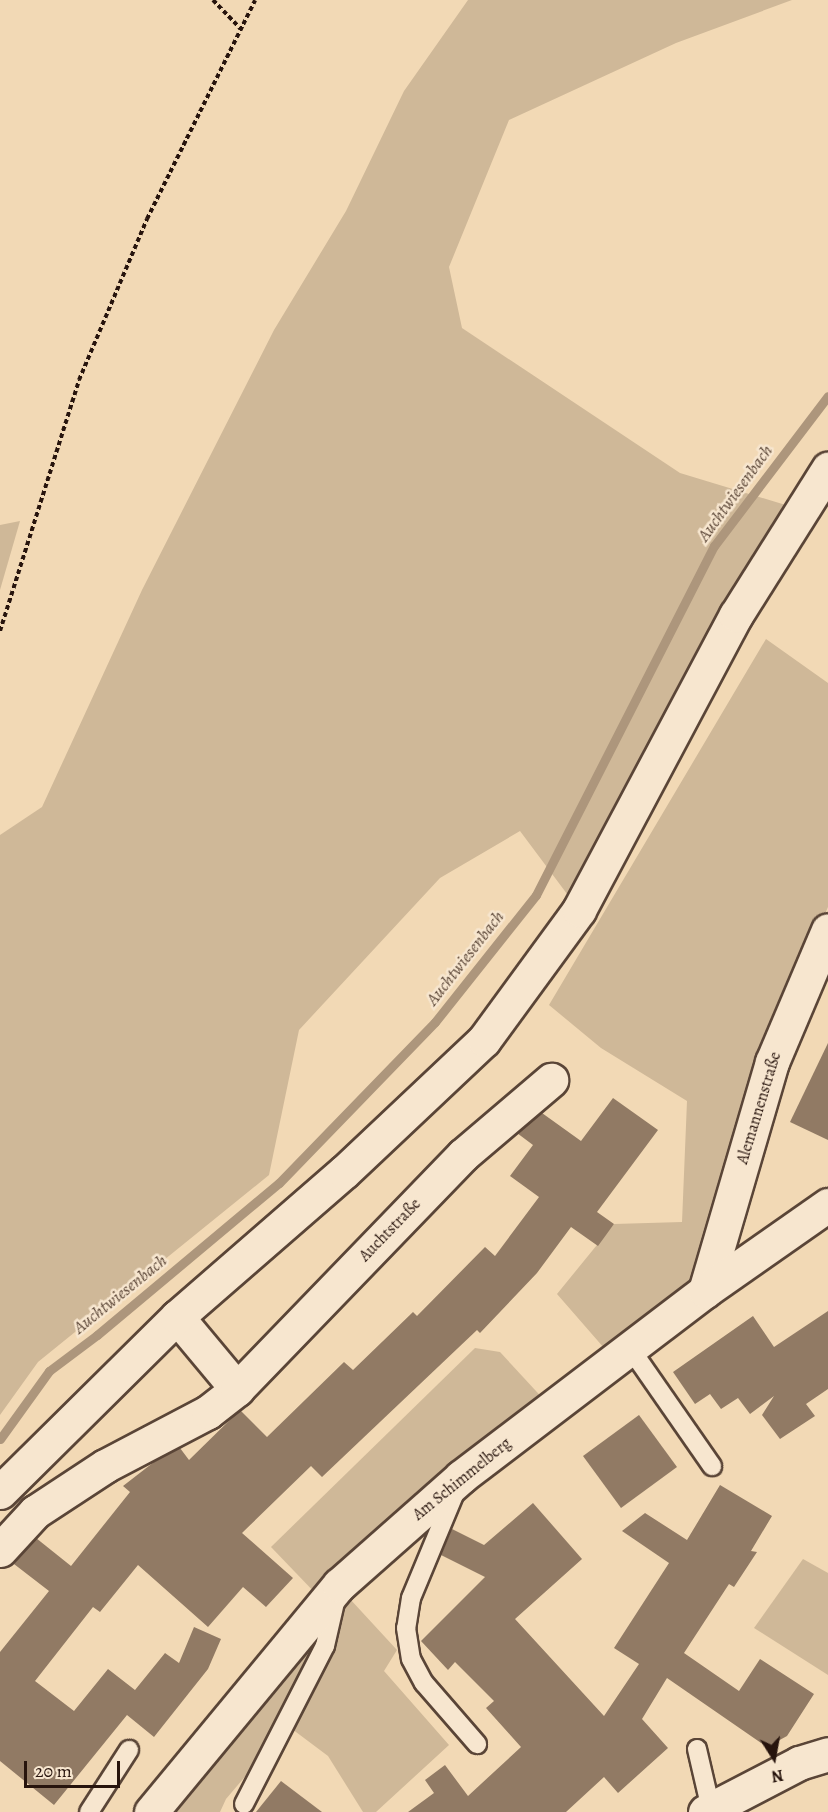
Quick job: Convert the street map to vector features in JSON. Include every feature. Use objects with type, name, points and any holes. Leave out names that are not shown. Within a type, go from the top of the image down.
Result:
[{"type":"street","points":[[0,1492],[177,1317],[344,1172],[484,1040],[579,910],[736,615],[828,469]]},
{"type":"street","name":"Alemannenstraße","points":[[705,1291],[772,1062],[828,930]]},
{"type":"street","name":"Auchtstraße","points":[[0,1550],[35,1512],[105,1466],[208,1412],[237,1389],[462,1155],[551,1080]]},
{"type":"street","name":"Am Schimmelberg","points":[[151,1812],[339,1585],[461,1477],[705,1291],[828,1205]]},
{"type":"street","points":[[177,1317],[237,1389]]},
{"type":"street","points":[[708,1810],[799,1763],[828,1754]]},
{"type":"lane","points":[[630,1348],[712,1466]]},
{"type":"lane","points":[[461,1477],[411,1598],[406,1628],[411,1659],[424,1683],[477,1744]]},
{"type":"lane","points":[[244,1804],[325,1646],[339,1585]]},
{"type":"lane","points":[[697,1749],[708,1810]]},
{"type":"lane","points":[[89,1812],[129,1750]]},
{"type":"path","points":[[213,0],[241,29]]},
{"type":"path","points":[[0,631],[80,380],[147,219],[255,0]]},
{"type":"shaded area","points":[[468,0],[792,0],[676,43],[509,120],[449,267],[462,328],[680,473],[802,510],[579,910],[520,831],[440,878],[299,1030],[269,1175],[38,1362],[0,1415],[0,835],[42,807],[142,590],[274,330],[346,211],[404,91]]},
{"type":"shaded area","points":[[20,521],[0,590],[0,525]]},
{"type":"shaded area","points":[[766,639],[828,683],[828,907],[761,1058],[697,1289],[611,1356],[557,1294],[614,1224],[682,1222],[687,1101],[601,1048],[549,1005]]},
{"type":"shaded area","points":[[475,1348],[500,1352],[548,1404],[319,1597],[271,1547]]},
{"type":"shaded area","points":[[803,1559],[828,1573],[828,1675],[754,1628]]},
{"type":"shaded area","points":[[350,1599],[397,1650],[384,1671],[449,1745],[376,1812],[363,1812],[328,1756],[288,1726],[226,1799],[220,1812],[174,1812],[227,1739]]},
{"type":"building","points":[[828,1043],[828,1140],[790,1122]]},
{"type":"building","points":[[613,1098],[658,1130],[597,1212],[614,1224],[598,1246],[571,1227],[537,1273],[480,1333],[477,1330],[322,1477],[311,1466],[242,1533],[293,1578],[266,1607],[243,1587],[208,1627],[138,1565],[100,1612],[93,1607],[35,1681],[74,1711],[108,1669],[135,1690],[165,1653],[179,1663],[194,1627],[221,1639],[208,1669],[154,1737],[127,1715],[54,1805],[0,1761],[0,1652],[49,1591],[14,1564],[36,1538],[71,1566],[130,1492],[123,1486],[154,1462],[180,1448],[189,1460],[240,1410],[267,1437],[344,1362],[353,1370],[413,1312],[417,1316],[485,1247],[495,1256],[539,1197],[510,1176],[533,1145],[517,1133],[542,1113],[581,1141]]},
{"type":"building","points":[[828,1311],[828,1389],[806,1404],[815,1416],[780,1439],[762,1415],[774,1396],[750,1414],[738,1398],[721,1409],[710,1394],[695,1404],[673,1372],[753,1316],[774,1347]]},
{"type":"building","points":[[639,1415],[677,1467],[621,1508],[583,1456]]},
{"type":"building","points":[[720,1485],[772,1516],[751,1551],[757,1552],[734,1587],[729,1584],[684,1653],[739,1691],[760,1659],[814,1694],[787,1736],[767,1747],[667,1678],[642,1719],[668,1748],[618,1793],[604,1777],[566,1812],[408,1812],[434,1793],[425,1780],[445,1765],[468,1796],[521,1747],[486,1708],[494,1701],[455,1662],[448,1670],[421,1641],[485,1577],[441,1555],[452,1529],[484,1545],[533,1503],[582,1559],[515,1619],[604,1716],[639,1664],[614,1648],[669,1563],[622,1531],[645,1513],[687,1540]]},
{"type":"building","points":[[281,1781],[322,1812],[256,1812]]},
{"type":"waterway","name":"Auchtwiesenbach","points":[[0,1439],[49,1371],[97,1335],[279,1183],[435,1022],[536,895],[714,546],[828,396]]}]
